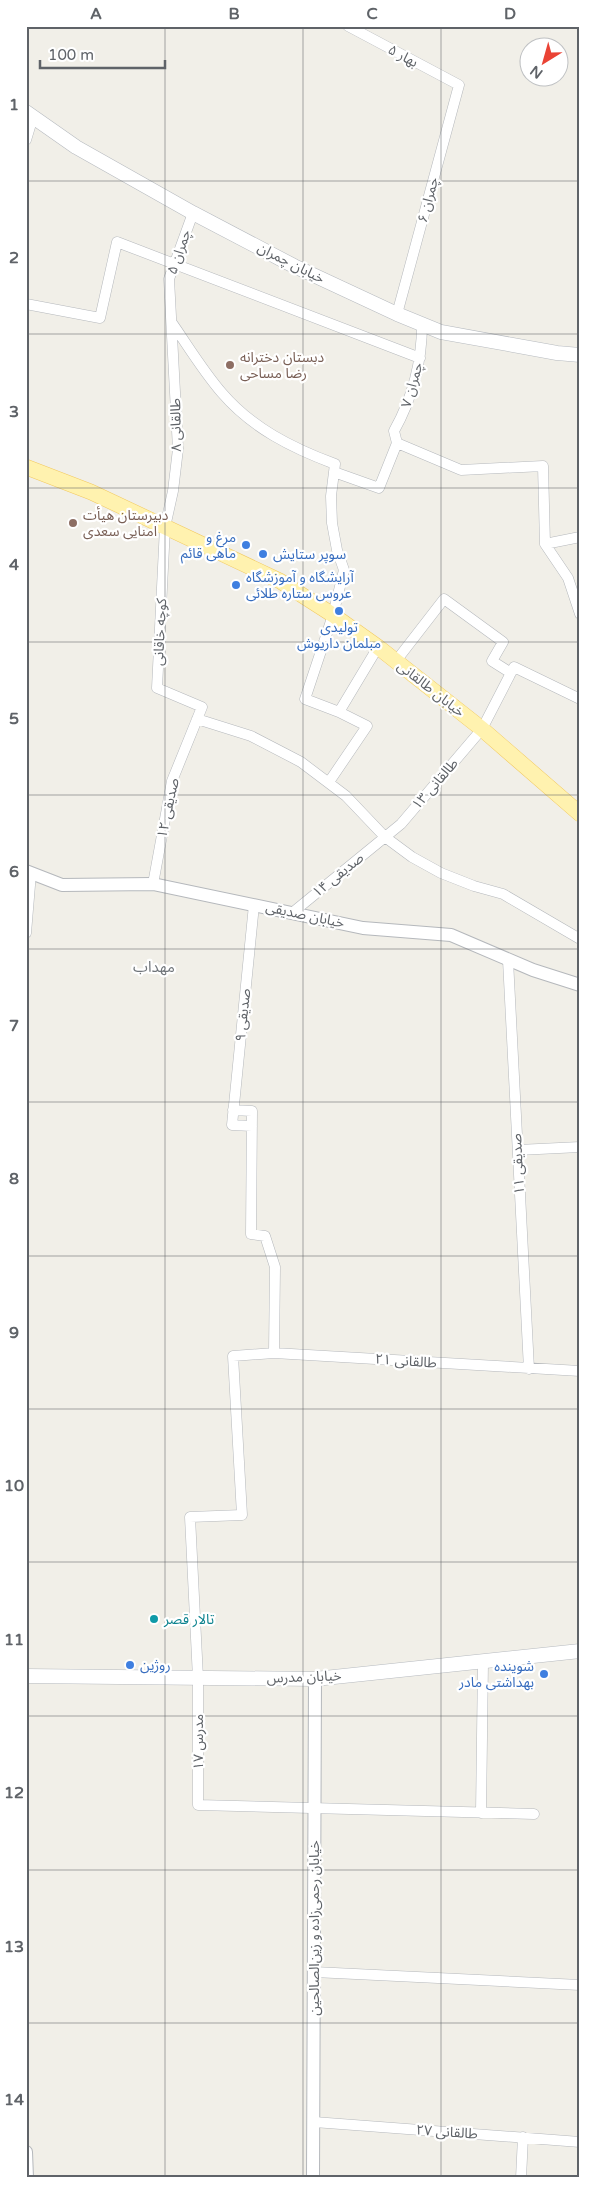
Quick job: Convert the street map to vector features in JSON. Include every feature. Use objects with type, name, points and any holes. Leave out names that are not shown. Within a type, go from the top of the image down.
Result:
[{"type":"main road","name":"خیابان چمران","points":[[30,114],[76,147],[193,213],[294,266],[397,314],[441,332],[557,353],[580,355]]},
{"type":"main road","name":"خیابان طالقانی","points":[[26,468],[91,492],[280,581],[378,647],[482,729],[580,814]]},
{"type":"main road","name":"خیابان مدرس","points":[[26,1676],[315,1679],[580,1651]]},
{"type":"street","name":"بهار ۵","points":[[348,26],[459,86]]},
{"type":"street","name":"چمران ۶","points":[[397,314],[459,86]]},
{"type":"street","points":[[26,140],[30,114]]},
{"type":"street","name":"چمران ۵","points":[[171,323],[169,279],[193,213]]},
{"type":"street","points":[[26,304],[100,318],[117,242],[420,358]]},
{"type":"street","points":[[171,323],[222,393],[244,415],[270,434],[297,450],[334,468],[331,496],[332,524],[337,550],[344,570],[333,615],[305,700],[339,712],[367,726],[329,782]]},
{"type":"street","name":"طالقانی ۸","points":[[165,526],[173,491],[178,449],[171,323]]},
{"type":"street","name":"چمران ۷","points":[[334,468],[379,488],[397,444],[394,431],[413,390],[420,358],[422,324]]},
{"type":"street","points":[[397,444],[460,470],[543,466],[544,544],[568,578],[580,614]]},
{"type":"street","name":"کوچه خاقانی","points":[[165,526],[157,688],[202,707]]},
{"type":"street","points":[[544,544],[580,537]]},
{"type":"street","points":[[396,661],[444,599],[503,642],[492,661],[580,699]]},
{"type":"street","points":[[339,712],[378,647]]},
{"type":"street","name":"طالقانی ۱۳","points":[[385,837],[401,824],[482,729],[513,670]]},
{"type":"street","name":"صدیقی ۱۲","points":[[153,884],[172,781],[202,707]]},
{"type":"street","points":[[197,718],[242,732],[301,762],[329,782],[366,816],[385,837],[412,857],[441,873],[474,886],[503,894],[580,939]]},
{"type":"street","name":"صدیقی ۱۴","points":[[292,913],[385,837]]},
{"type":"street","points":[[26,933],[28,872]]},
{"type":"street","name":"خیابان صدیقی","points":[[28,872],[62,885],[153,884],[363,928],[451,935],[532,970],[580,985]]},
{"type":"street","name":"صدیقی ۹","points":[[252,1126],[232,1125],[254,905]]},
{"type":"street","name":"صدیقی ۱۱","points":[[508,960],[528,1368]]},
{"type":"street","points":[[233,1110],[252,1111],[251,1234],[265,1236],[275,1267],[274,1353]]},
{"type":"street","points":[[518,1150],[580,1147]]},
{"type":"street","name":"طالقانی ۲۱","points":[[242,1515],[233,1356],[274,1353],[580,1371]]},
{"type":"street","name":"مدرس ۱۷","points":[[242,1515],[190,1517],[198,1678],[198,1805],[315,1808]]},
{"type":"street","points":[[481,1813],[483,1662]]},
{"type":"street","name":"خیابان رحمی‌زاده و زین‌الصالحین","points":[[313,2178],[315,1679]]},
{"type":"street","points":[[315,1808],[534,1814]]},
{"type":"street","points":[[314,1972],[580,1985]]},
{"type":"street","name":"طالقانی ۲۷","points":[[314,2122],[580,2142]]},
{"type":"street","points":[[521,2178],[523,2137]]},
{"type":"street","points":[[26,2152],[27,2178]]},
{"type":"place","name":"دبستان دخترانه رضا مساحی","points":[[230,365]]},
{"type":"place","name":"دبیرستان هیأت امنایی سعدی","points":[[73,523]]},
{"type":"place","name":"مرغ و ماهی قائم","points":[[246,545]]},
{"type":"place","name":"سوپر ستایش","points":[[263,554]]},
{"type":"place","name":"آرایشگاه و آموزشگاه عروس ستاره طلائی","points":[[236,585]]},
{"type":"place","name":"تولیدی مبلمان داریوش","points":[[339,611]]},
{"type":"place","name":"تالار قصر","points":[[154,1619]]},
{"type":"place","name":"روژین","points":[[130,1665]]},
{"type":"place","name":"شوینده بهداشتی مادر","points":[[544,1674]]},
{"type":"district","name":"مهداب","points":[[154,967]]}]
